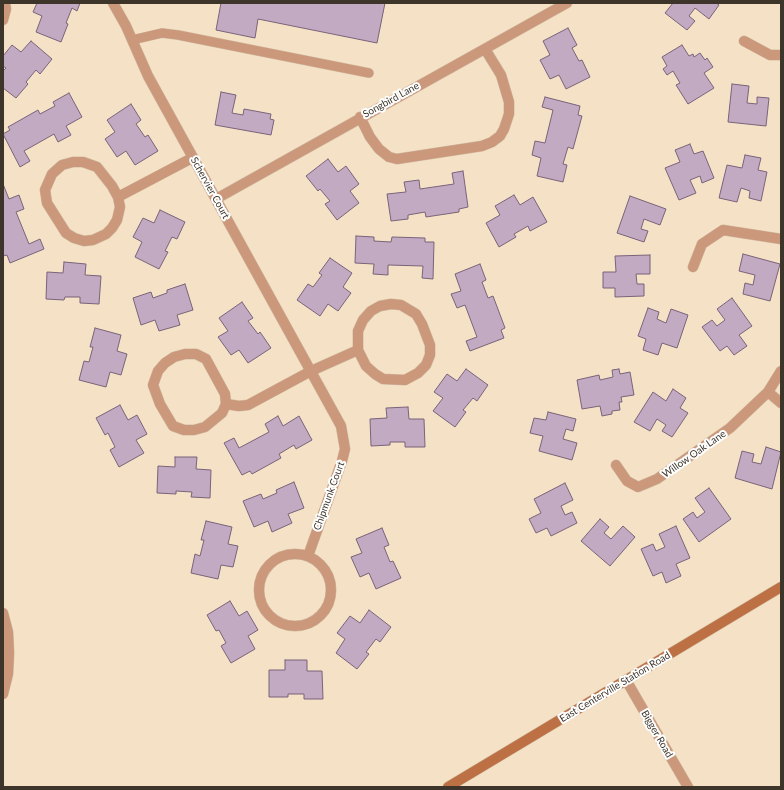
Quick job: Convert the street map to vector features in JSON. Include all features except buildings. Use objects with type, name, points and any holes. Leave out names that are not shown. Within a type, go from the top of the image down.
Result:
[{"type":"street","points":[[3,20],[6,3]]},
{"type":"street","name":"Schervier Court","points":[[114,3],[148,76],[311,371]]},
{"type":"street","name":"Songbird Lane","points":[[216,199],[360,117],[567,3]]},
{"type":"street","points":[[744,41],[770,55],[781,55]]},
{"type":"street","points":[[360,117],[370,137],[379,149],[389,157],[397,159],[482,146],[492,142],[500,136],[504,129],[509,114],[509,102],[501,75],[485,49]]},
{"type":"street","points":[[118,197],[192,158]]},
{"type":"street","points":[[83,162],[100,170],[118,197],[120,207],[117,220],[112,228],[106,234],[93,240],[84,241],[66,234],[47,203],[45,190],[52,174],[62,165],[83,162]]},
{"type":"street","points":[[693,267],[702,244],[723,230],[781,239]]},
{"type":"street","points":[[391,304],[401,305],[416,314],[422,324],[430,345],[430,355],[426,365],[418,373],[405,380],[396,380],[383,378],[375,374],[366,366],[358,350],[358,331],[364,320],[371,311],[380,306],[391,304]]},
{"type":"street","points":[[226,404],[239,406],[248,405],[311,371],[358,350]]},
{"type":"street","points":[[185,354],[196,354],[206,359],[225,394],[226,404],[222,414],[205,427],[194,430],[184,430],[173,426],[160,404],[153,385],[158,371],[165,363],[174,357],[185,354]]},
{"type":"street","name":"Chipmunk Court","points":[[308,556],[345,449],[341,426],[311,371]]},
{"type":"street","name":"Willow Oak Lane","points":[[616,465],[626,481],[638,487],[657,479],[730,428],[768,392],[781,371]]},
{"type":"street","points":[[768,392],[781,403]]},
{"type":"street","points":[[296,553],[308,556],[325,568],[330,578],[332,589],[326,609],[314,620],[299,626],[288,626],[277,622],[268,614],[261,604],[259,592],[260,580],[265,569],[279,558],[296,553]]},
{"type":"street","name":"East Centerville Station Road","points":[[448,787],[781,587]]},
{"type":"street","points":[[3,613],[8,632],[9,653],[8,674],[3,694]]},
{"type":"street","name":"Bigger Road","points":[[626,680],[688,787]]},
{"type":"lane","points":[[132,40],[162,33],[178,35],[369,73]]}]
